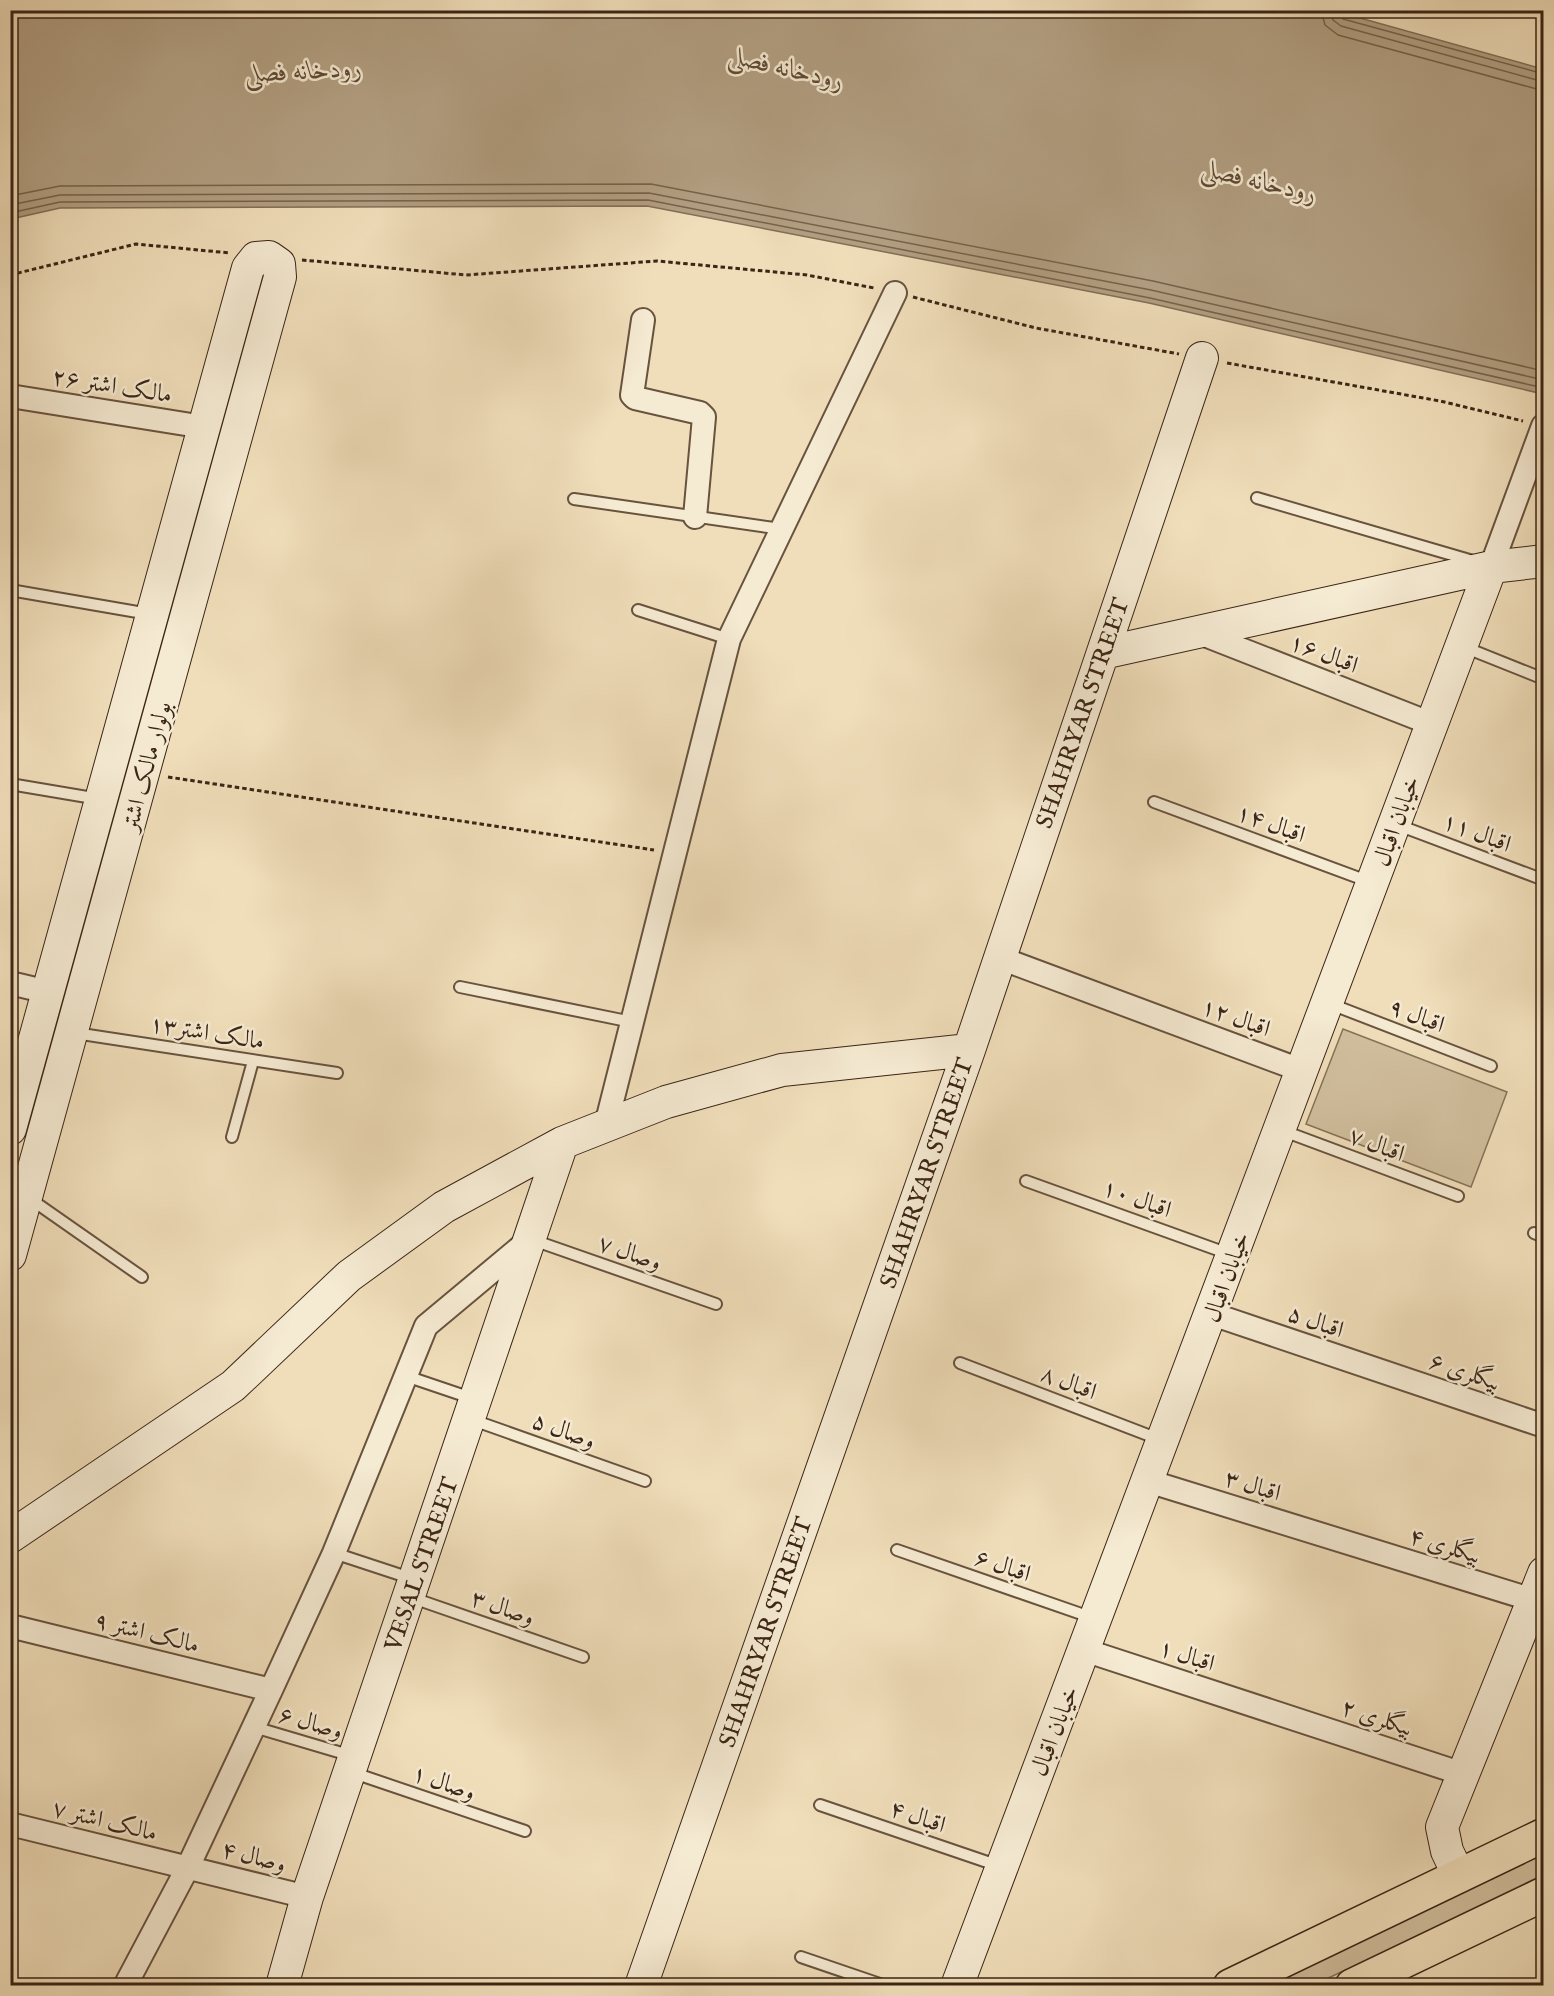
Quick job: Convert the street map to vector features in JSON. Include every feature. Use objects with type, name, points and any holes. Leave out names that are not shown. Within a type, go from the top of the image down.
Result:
[{"type":"main road","points":[[1230,1986],[1544,1835]]},
{"type":"main road","points":[[1352,1986],[1544,1894]]},
{"type":"street","points":[[239,261],[269,257],[291,268]]},
{"type":"street","name":"بولوار مالک اشتر","points":[[10,1129],[204,428],[239,261]]},
{"type":"street","name":"بولوار مالک اشتر","points":[[10,1254],[144,773],[291,268]]},
{"type":"street","points":[[606,1125],[729,639],[895,293]]},
{"type":"street","points":[[643,320],[632,395],[635,398],[700,413],[704,417],[695,517]]},
{"type":"street","name":"SHAHRYAR STREET","points":[[641,1986],[969,1050],[1202,358]]},
{"type":"street","name":"مالک اشتر ۲۶","points":[[10,396],[204,428]]},
{"type":"street","points":[[1491,567],[1543,426]]},
{"type":"street","points":[[1103,653],[1491,567],[1544,561]]},
{"type":"street","name":"خیابان اقبال","points":[[957,1986],[1212,1314],[1491,567]]},
{"type":"street","name":"اقبال ۱۶","points":[[1197,632],[1432,724]]},
{"type":"street","points":[[75,896],[108,904]]},
{"type":"street","name":"اقبال ۱۲","points":[[1000,958],[1303,1071]]},
{"type":"street","points":[[10,983],[48,992]]},
{"type":"street","points":[[10,1537],[233,1386],[349,1276],[444,1207],[562,1143],[666,1102],[782,1070],[969,1050]]},
{"type":"street","name":"VESAL STREET","points":[[282,1986],[307,1897],[562,1143]]},
{"type":"street","points":[[125,1986],[188,1868],[334,1553],[426,1326],[530,1239]]},
{"type":"street","name":"اقبال ۵","points":[[1212,1314],[1403,1379]]},
{"type":"street","name":"بیگلری ۶","points":[[1403,1379],[1544,1426]]},
{"type":"street","name":"اقبال ۳","points":[[1148,1481],[1341,1541]]},
{"type":"street","name":"بیگلری ۴","points":[[1341,1541],[1538,1586]]},
{"type":"street","points":[[1459,1876],[1446,1851],[1442,1827],[1538,1586]]},
{"type":"street","name":"مالک اشتر ۹","points":[[10,1626],[271,1690]]},
{"type":"street","name":"اقبال ۱","points":[[1084,1650],[1274,1712]]},
{"type":"street","name":"بیگلری ۲","points":[[1274,1712],[1463,1774]]},
{"type":"street","name":"مالک اشتر ۷","points":[[10,1824],[188,1868]]},
{"type":"street","name":"وصال ۴","points":[[188,1868],[307,1897]]},
{"type":"lane","points":[[1257,498],[1491,567]]},
{"type":"lane","points":[[574,499],[781,529]]},
{"type":"lane","points":[[10,590],[152,615]]},
{"type":"lane","points":[[638,610],[729,639]]},
{"type":"lane","points":[[1461,645],[1544,679]]},
{"type":"lane","points":[[10,784],[101,799]]},
{"type":"lane","name":"اقبال ۱۴","points":[[1154,802],[1373,883]]},
{"type":"lane","name":"اقبال ۱۱","points":[[1395,824],[1544,880]]},
{"type":"lane","points":[[460,987],[632,1022]]},
{"type":"lane","name":"اقبال ۹","points":[[1328,1003],[1491,1066]]},
{"type":"lane","name":"مالک اشتر۱۳","points":[[72,1032],[337,1073]]},
{"type":"lane","points":[[232,1137],[254,1060]]},
{"type":"lane","name":"اقبال ۷","points":[[1280,1130],[1458,1196]]},
{"type":"lane","name":"اقبال ۱۰","points":[[1026,1181],[1233,1255]]},
{"type":"lane","points":[[27,1196],[142,1277]]},
{"type":"lane","name":"وصال ۷","points":[[530,1239],[716,1304]]},
{"type":"lane","name":"اقبال ۸","points":[[960,1363],[1164,1441]]},
{"type":"lane","name":"وصال ۵","points":[[406,1376],[473,1409],[645,1481]]},
{"type":"lane","name":"اقبال ۶","points":[[897,1550],[1096,1620]]},
{"type":"lane","name":"وصال ۳","points":[[334,1553],[412,1588],[583,1657]]},
{"type":"lane","name":"وصال ۶","points":[[254,1727],[353,1764]]},
{"type":"lane","name":"وصال ۱","points":[[353,1764],[525,1831]]},
{"type":"lane","name":"اقبال ۴","points":[[820,1805],[1002,1868]]},
{"type":"lane","points":[[801,1957],[886,1986]]},
{"type":"path","points":[[10,275],[136,244],[239,261]]},
{"type":"path","points":[[291,268],[466,275],[657,261],[807,275],[895,293],[1036,328],[1440,401],[1543,426]]},
{"type":"path","points":[[144,773],[675,853]]},
{"type":"shaded area","points":[[1343,1029],[1507,1092],[1471,1187],[1306,1124]]},
{"type":"shaded area","points":[[1543,1854],[1543,1875],[1314,1985],[1268,1986]]},
{"type":"water","name":"رودخانه فصلی","points":[[11,10],[1335,11],[1543,69],[1543,394],[1149,303],[647,206],[60,208],[11,219]]}]
